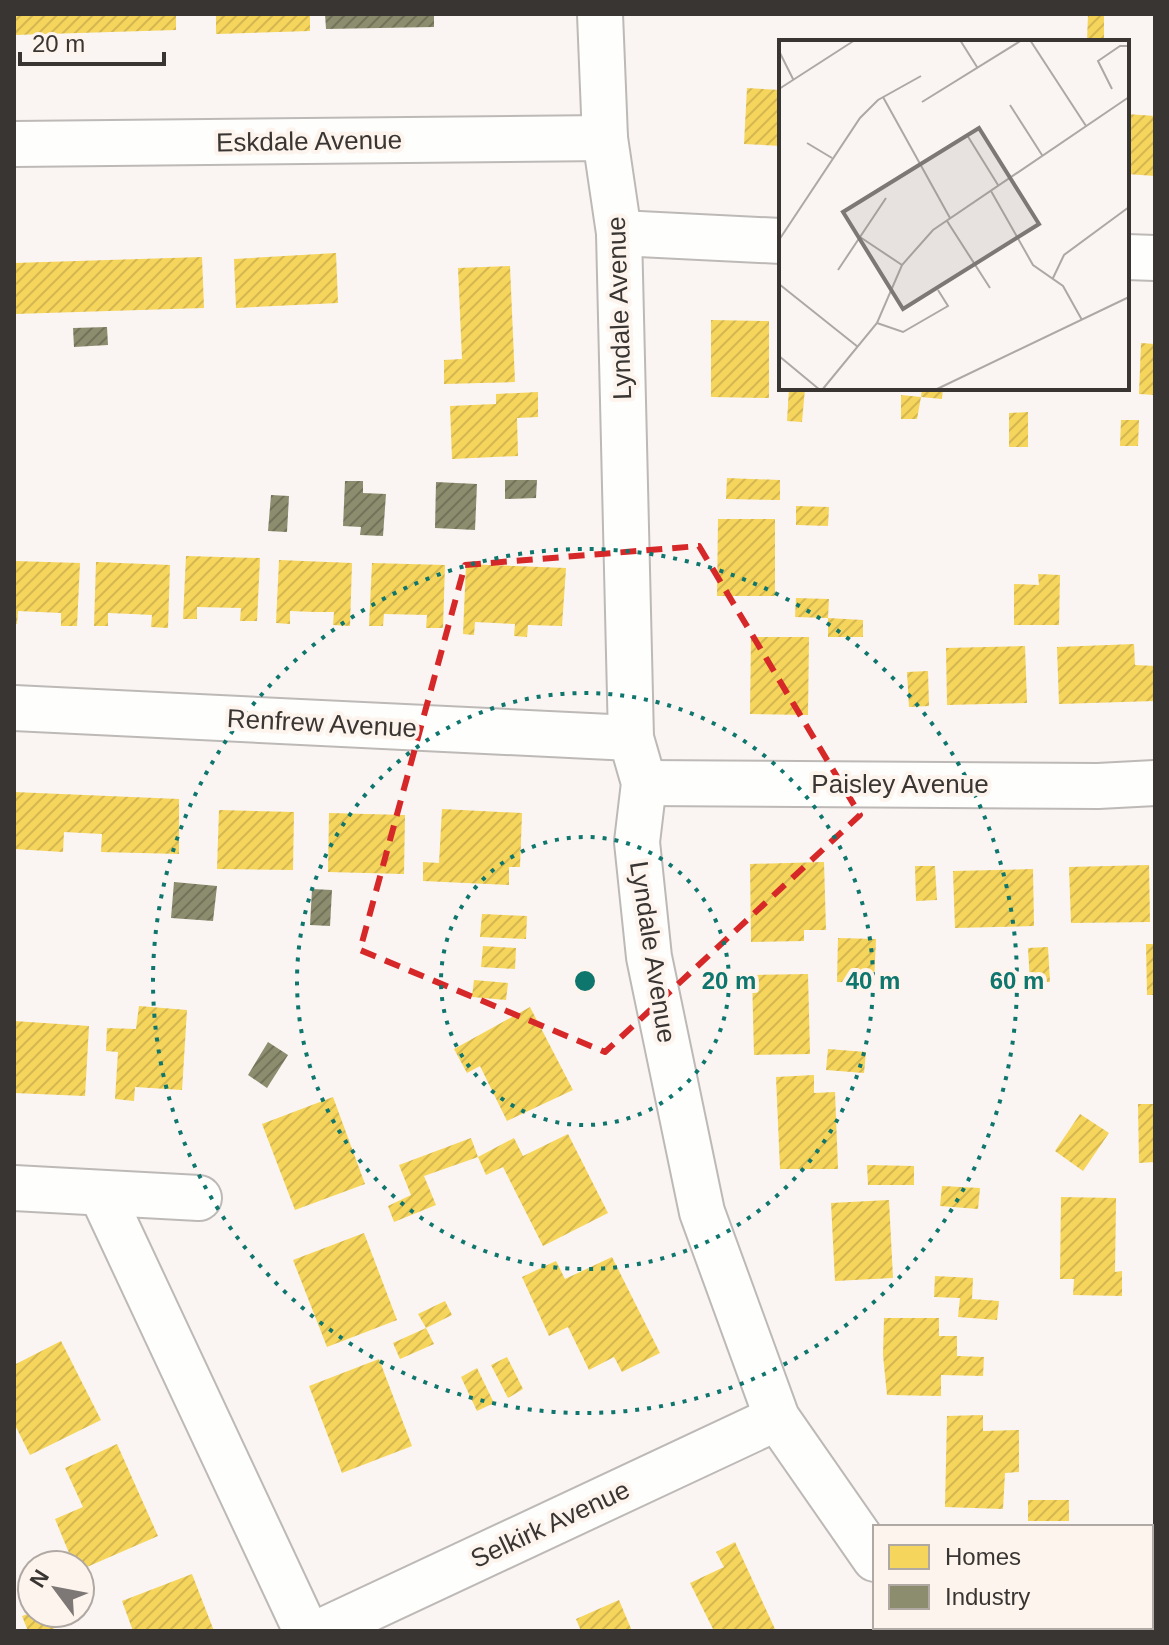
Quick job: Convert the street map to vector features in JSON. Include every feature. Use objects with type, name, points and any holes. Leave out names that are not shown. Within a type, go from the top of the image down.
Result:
[{"type":"street","name":"Lyndale Avenue","points":[[600,14],[605,138],[619,233],[631,738],[644,783],[637,842],[649,957],[702,1212],[777,1418],[873,1556]]},
{"type":"street","name":"Eskdale Avenue","points":[[14,144],[605,138]]},
{"type":"street","points":[[619,233],[779,241]]},
{"type":"street","points":[[1129,257],[1155,258]]},
{"type":"street","name":"Renfrew Avenue","points":[[14,708],[631,738]]},
{"type":"street","name":"Paisley Avenue","points":[[644,783],[1098,786],[1155,783]]},
{"type":"street","points":[[14,1188],[199,1198]]},
{"type":"street","points":[[101,1193],[306,1631]]},
{"type":"street","name":"Selkirk Avenue","points":[[322,1631],[777,1418]]},
{"type":"highlighted area","points":[[699,546],[860,815],[605,1052],[360,950],[465,565]]},
{"type":"building: Homes","points":[[14,14],[176,14],[176,30],[14,35]]},
{"type":"building: Homes","points":[[216,14],[310,14],[310,31],[216,34]]},
{"type":"building: Homes","points":[[1088,14],[1104,14],[1104,40],[1087,40]]},
{"type":"building: Homes","points":[[747,88],[779,90],[779,146],[744,144]]},
{"type":"building: Homes","points":[[1129,114],[1155,116],[1155,176],[1129,174]]},
{"type":"building: Homes","points":[[336,253],[338,303],[236,308],[234,259]]},
{"type":"building: Homes","points":[[202,257],[204,308],[14,314],[14,263]]},
{"type":"building: Homes","points":[[510,266],[515,382],[444,384],[444,360],[462,359],[458,268]]},
{"type":"building: Homes","points":[[711,320],[769,321],[769,398],[711,397]]},
{"type":"building: Homes","points":[[1141,343],[1155,344],[1155,395],[1139,394]]},
{"type":"building: Homes","points":[[789,390],[805,390],[802,422],[787,421]]},
{"type":"building: Homes","points":[[922,390],[943,390],[942,399],[921,397]]},
{"type":"building: Homes","points":[[538,392],[538,417],[517,418],[518,456],[452,459],[450,406],[496,404],[496,394]]},
{"type":"building: Homes","points":[[901,395],[921,397],[917,419],[901,419]]},
{"type":"building: Homes","points":[[1028,412],[1028,447],[1009,447],[1009,413]]},
{"type":"building: Homes","points":[[1121,420],[1139,420],[1138,446],[1120,446]]},
{"type":"building: Homes","points":[[727,478],[780,480],[780,500],[726,499]]},
{"type":"building: Homes","points":[[796,506],[829,507],[828,526],[796,525]]},
{"type":"building: Homes","points":[[718,519],[775,519],[775,596],[717,596]]},
{"type":"building: Homes","points":[[186,556],[260,558],[257,621],[240,621],[241,608],[197,607],[197,619],[183,619]]},
{"type":"building: Homes","points":[[279,560],[352,563],[350,626],[333,625],[334,612],[290,611],[290,624],[276,623]]},
{"type":"building: Homes","points":[[14,561],[80,563],[77,626],[61,626],[61,613],[18,611],[17,624],[14,624]]},
{"type":"building: Homes","points":[[96,562],[170,565],[168,628],[151,627],[152,615],[108,613],[108,626],[94,626]]},
{"type":"building: Homes","points":[[372,563],[445,565],[443,628],[426,628],[427,615],[384,614],[383,626],[369,626]]},
{"type":"building: Homes","points":[[466,564],[566,568],[562,626],[528,625],[527,637],[514,636],[515,624],[475,622],[474,635],[463,634]]},
{"type":"building: Homes","points":[[1038,574],[1060,575],[1059,625],[1014,625],[1014,584],[1039,585]]},
{"type":"building: Homes","points":[[796,598],[829,599],[828,618],[795,617]]},
{"type":"building: Homes","points":[[828,618],[863,620],[863,637],[828,637]]},
{"type":"building: Homes","points":[[751,637],[809,637],[808,715],[750,714]]},
{"type":"building: Homes","points":[[1134,644],[1135,665],[1155,666],[1155,701],[1059,704],[1057,647]]},
{"type":"building: Homes","points":[[1025,646],[1027,703],[947,705],[946,648]]},
{"type":"building: Homes","points":[[928,671],[929,706],[909,707],[907,672]]},
{"type":"building: Homes","points":[[14,792],[179,799],[179,854],[101,852],[102,834],[64,832],[63,852],[14,849]]},
{"type":"building: Homes","points":[[442,809],[522,813],[520,867],[509,867],[509,885],[423,881],[423,862],[439,863]]},
{"type":"building: Homes","points":[[219,810],[294,812],[293,870],[217,869]]},
{"type":"building: Homes","points":[[329,813],[405,815],[404,874],[328,872]]},
{"type":"building: Homes","points":[[824,862],[826,930],[804,930],[804,941],[751,942],[750,864]]},
{"type":"building: Homes","points":[[1149,865],[1150,922],[1071,923],[1069,867]]},
{"type":"building: Homes","points":[[915,866],[935,866],[937,900],[916,901]]},
{"type":"building: Homes","points":[[1033,869],[1034,926],[955,928],[953,871]]},
{"type":"building: Homes","points":[[482,914],[527,916],[526,939],[480,937]]},
{"type":"building: Homes","points":[[838,938],[876,939],[874,983],[837,982]]},
{"type":"building: Homes","points":[[1146,944],[1155,944],[1155,995],[1147,995]]},
{"type":"building: Homes","points":[[483,946],[516,948],[515,969],[481,967]]},
{"type":"building: Homes","points":[[1048,947],[1050,982],[1030,983],[1028,948]]},
{"type":"building: Homes","points":[[808,974],[810,1054],[754,1055],[752,975]]},
{"type":"building: Homes","points":[[474,980],[508,983],[506,1000],[472,997]]},
{"type":"building: Homes","points":[[139,1006],[187,1010],[182,1090],[135,1087],[134,1101],[115,1099],[118,1052],[106,1051],[107,1028],[136,1029]]},
{"type":"building: Homes","points":[[530,1007],[573,1090],[507,1121],[480,1066],[467,1073],[454,1049]]},
{"type":"building: Homes","points":[[14,1021],[89,1026],[85,1096],[14,1093]]},
{"type":"building: Homes","points":[[828,1049],[866,1052],[864,1073],[826,1070]]},
{"type":"building: Homes","points":[[814,1075],[814,1093],[835,1092],[838,1169],[780,1169],[776,1077]]},
{"type":"building: Homes","points":[[333,1097],[365,1184],[295,1210],[262,1124]]},
{"type":"building: Homes","points":[[1138,1104],[1155,1104],[1155,1162],[1139,1163]]},
{"type":"building: Homes","points":[[1080,1114],[1109,1133],[1083,1171],[1055,1151]]},
{"type":"building: Homes","points":[[568,1134],[608,1213],[543,1246],[503,1167],[486,1175],[478,1157],[514,1138],[523,1156]]},
{"type":"building: Homes","points":[[471,1138],[478,1157],[424,1176],[436,1205],[394,1222],[388,1206],[411,1195],[399,1165]]},
{"type":"building: Homes","points":[[867,1165],[914,1166],[914,1185],[868,1185]]},
{"type":"building: Homes","points":[[942,1186],[980,1188],[978,1209],[940,1206]]},
{"type":"building: Homes","points":[[1061,1197],[1116,1198],[1115,1272],[1122,1271],[1122,1296],[1073,1295],[1074,1279],[1060,1279]]},
{"type":"building: Homes","points":[[889,1200],[893,1278],[835,1281],[831,1203]]},
{"type":"building: Homes","points":[[364,1233],[397,1320],[327,1347],[293,1260]]},
{"type":"building: Homes","points":[[612,1257],[660,1353],[622,1372],[614,1357],[589,1370],[568,1327],[549,1336],[522,1277],[556,1261],[565,1279]]},
{"type":"building: Homes","points":[[935,1276],[973,1278],[972,1299],[999,1301],[997,1320],[958,1317],[960,1298],[934,1297]]},
{"type":"building: Homes","points":[[445,1301],[452,1315],[426,1328],[418,1314]]},
{"type":"building: Homes","points":[[884,1318],[939,1318],[939,1336],[957,1336],[957,1356],[984,1357],[983,1376],[941,1375],[941,1396],[887,1395],[883,1355]]},
{"type":"building: Homes","points":[[426,1328],[434,1344],[400,1359],[393,1343]]},
{"type":"building: Homes","points":[[61,1341],[101,1420],[30,1455],[14,1423],[14,1365]]},
{"type":"building: Homes","points":[[507,1357],[523,1389],[508,1398],[491,1365]]},
{"type":"building: Homes","points":[[379,1359],[412,1446],[342,1473],[309,1386]]},
{"type":"building: Homes","points":[[477,1368],[494,1403],[477,1411],[461,1377]]},
{"type":"building: Homes","points":[[983,1415],[983,1431],[1019,1430],[1019,1472],[1005,1473],[1003,1509],[945,1507],[947,1416]]},
{"type":"building: Homes","points":[[117,1444],[158,1536],[96,1563],[96,1549],[67,1549],[55,1519],[83,1507],[65,1468]]},
{"type":"building: Homes","points":[[1028,1500],[1069,1500],[1069,1521],[1028,1521]]},
{"type":"building: Homes","points":[[735,1542],[775,1629],[771,1631],[714,1631],[690,1583],[724,1567],[716,1552]]},
{"type":"building: Homes","points":[[192,1574],[214,1631],[133,1631],[122,1601]]},
{"type":"building: Homes","points":[[619,1600],[632,1631],[581,1631],[576,1619]]},
{"type":"building: Homes","points":[[27,1629],[52,1629],[47,1631]]},
{"type":"building: Homes","points":[[1093,1629],[1134,1629],[1134,1631]]},
{"type":"building: Industry","points":[[325,14],[434,14],[434,27],[326,29]]},
{"type":"building: Industry","points":[[107,327],[108,345],[74,347],[73,328]]},
{"type":"building: Industry","points":[[505,480],[537,480],[536,498],[505,499]]},
{"type":"building: Industry","points":[[345,481],[363,481],[363,493],[386,494],[383,536],[360,535],[361,527],[343,526]]},
{"type":"building: Industry","points":[[436,482],[477,484],[475,530],[435,528]]},
{"type":"building: Industry","points":[[271,495],[289,496],[287,532],[268,531]]},
{"type":"building: Industry","points":[[174,882],[217,886],[213,921],[171,918]]},
{"type":"building: Industry","points":[[312,889],[332,890],[330,926],[310,925]]},
{"type":"building: Industry","points":[[268,1042],[288,1055],[267,1088],[248,1075]]}]
